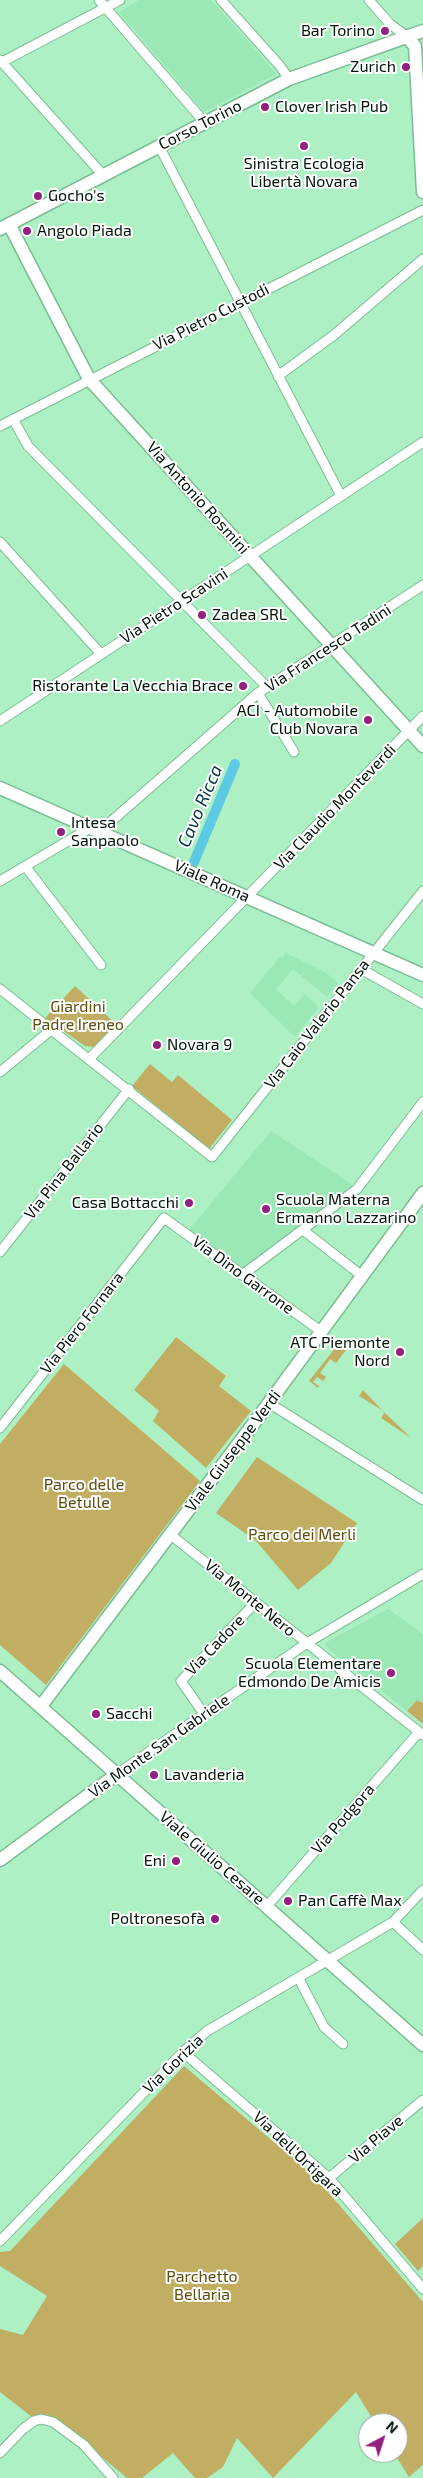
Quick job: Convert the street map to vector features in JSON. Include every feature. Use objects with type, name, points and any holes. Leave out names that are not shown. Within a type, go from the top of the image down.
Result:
[{"type":"street","points":[[99,0],[205,122]]},
{"type":"street","points":[[103,175],[1,62],[106,9],[120,0]]},
{"type":"street","points":[[221,0],[280,66],[289,79]]},
{"type":"street","points":[[369,0],[390,24],[406,36],[415,46],[423,192]]},
{"type":"street","name":"Corso Torino","points":[[3,224],[103,175],[289,79],[423,30]]},
{"type":"street","points":[[159,146],[341,496]]},
{"type":"street","name":"Via Pietro Custodi","points":[[0,426],[423,210]]},
{"type":"street","name":"Via Antonio Rosmini","points":[[3,224],[90,379],[423,746]]},
{"type":"street","points":[[278,376],[334,334],[423,259]]},
{"type":"street","points":[[13,419],[28,446],[268,687]]},
{"type":"street","name":"Via Pietro Scavini","points":[[0,721],[423,442]]},
{"type":"street","points":[[0,542],[101,654]]},
{"type":"street","name":"Via Francesco Tadini","points":[[0,881],[95,830],[258,693],[333,646],[423,584]]},
{"type":"street","points":[[258,693],[294,752]]},
{"type":"street","name":"Via Claudio Monteverdi","points":[[90,1058],[248,898],[423,716]]},
{"type":"street","name":"Viale Roma","points":[[0,788],[423,975]]},
{"type":"street","points":[[25,866],[101,965]]},
{"type":"street","name":"Via Caio Valerio Pansa","points":[[129,1089],[212,1157],[423,891]]},
{"type":"street","points":[[361,969],[423,1004]]},
{"type":"street","points":[[0,989],[129,1089]]},
{"type":"street","points":[[0,1072],[51,1030]]},
{"type":"street","name":"Via Pina Ballario","points":[[0,1252],[129,1089]]},
{"type":"street","points":[[242,1275],[357,1189],[423,1102]]},
{"type":"street","name":"Viale Giuseppe Verdi","points":[[41,1706],[171,1535],[423,1193]]},
{"type":"street","name":"Via Dino Garrone","points":[[164,1218],[322,1332]]},
{"type":"street","name":"Via Piero Fornara","points":[[0,1428],[164,1218]]},
{"type":"street","points":[[303,1230],[362,1276]]},
{"type":"street","points":[[269,1403],[423,1500]]},
{"type":"street","name":"Via Monte Nero","points":[[171,1535],[421,1734]]},
{"type":"street","name":"Via Monte San Gabriele","points":[[0,1860],[117,1774],[307,1643],[423,1574]]},
{"type":"street","name":"Via Cadore","points":[[204,1714],[180,1681],[256,1602]]},
{"type":"street","name":"Viale Giulio Cesare","points":[[0,1671],[423,2045]]},
{"type":"street","name":"Via Podgora","points":[[266,1906],[421,1734]]},
{"type":"street","name":"Via Gorizia","points":[[0,2241],[183,2052],[208,2031],[393,1922],[423,1890]]},
{"type":"street","points":[[393,1922],[423,1950]]},
{"type":"street","points":[[299,1978],[324,2026],[343,2044]]},
{"type":"street","name":"Via dell'Ortigara","points":[[183,2052],[329,2178],[421,2283]]},
{"type":"street","name":"Via Piave","points":[[329,2178],[423,2100]]},
{"type":"street","points":[[0,2453],[23,2429],[34,2421],[41,2419],[53,2422],[84,2445],[113,2478]]},
{"type":"shaded area","points":[[139,0],[211,0],[277,74],[204,112],[119,12]]},
{"type":"shaded area","points":[[286,953],[325,972],[338,983],[327,997],[293,969],[276,989],[294,1006],[305,994],[319,1007],[295,1037],[250,993],[280,957],[282,958]]},
{"type":"shaded area","name":"Scuola Materna Ermanno Lazzarino","points":[[271,1131],[354,1186],[244,1270],[240,1270],[188,1231]]},
{"type":"shaded area","name":"Scuola Elementare Edmondo De Amicis","points":[[388,1609],[423,1634],[423,1703],[417,1700],[407,1711],[325,1646],[325,1643]]},
{"type":"green space","name":"Giardini Padre Ireneo","points":[[75,986],[117,1025],[94,1047],[85,1046],[45,1018]]},
{"type":"green space","points":[[150,1064],[172,1082],[178,1075],[232,1120],[209,1149],[132,1086]]},
{"type":"green space","points":[[176,1337],[226,1376],[219,1386],[251,1411],[206,1468],[153,1421],[159,1411],[134,1390]]},
{"type":"green space","points":[[340,1342],[347,1349],[336,1363],[330,1359],[320,1373],[326,1377],[323,1381],[317,1377],[313,1382],[319,1386],[318,1388],[309,1381]]},
{"type":"green space","name":"Parco delle Betulle","points":[[64,1364],[200,1481],[46,1685],[0,1645],[0,1444]]},
{"type":"green space","points":[[363,1390],[383,1411],[359,1396]]},
{"type":"green space","points":[[385,1413],[411,1438],[381,1418]]},
{"type":"green space","name":"Parco dei Merli","points":[[257,1457],[357,1523],[331,1563],[298,1590],[255,1540],[216,1513]]},
{"type":"green space","points":[[417,1700],[423,1703],[423,1724],[407,1711]]},
{"type":"green space","name":"Parchetto Bellaria","points":[[184,2066],[315,2177],[423,2302],[423,2465],[409,2477],[400,2463],[408,2463],[408,2413],[369,2413],[356,2392],[273,2478],[237,2438],[223,2467],[207,2478],[195,2478],[173,2453],[142,2478],[127,2478],[55,2418],[41,2415],[32,2417],[0,2392],[0,2329],[23,2335],[47,2296],[0,2266],[0,2252],[10,2251]]},
{"type":"green space","points":[[423,2218],[423,2266],[418,2271],[395,2244]]},
{"type":"waterway","name":"Cavo Ricca","points":[[194,862],[235,764]]},
{"type":"place","name":"Bar Torino","points":[[385,31]]},
{"type":"place","name":"Zurich","points":[[406,67]]},
{"type":"place","name":"Clover Irish Pub","points":[[265,107]]},
{"type":"place","name":"Sinistra Ecologia Libertà Novara","points":[[304,146]]},
{"type":"place","name":"Gocho's","points":[[38,196]]},
{"type":"place","name":"Angolo Piada","points":[[27,231]]},
{"type":"place","name":"Zadea SRL","points":[[202,615]]},
{"type":"place","name":"Ristorante La Vecchia Brace","points":[[243,686]]},
{"type":"place","name":"ACI - Automobile Club Novara","points":[[368,720]]},
{"type":"place","name":"Intesa Sanpaolo","points":[[61,832]]},
{"type":"place","name":"Novara 9","points":[[157,1045]]},
{"type":"place","name":"Casa Bottacchi","points":[[189,1203]]},
{"type":"place","name":"Scuola Materna Ermanno Lazzarino","points":[[266,1209]]},
{"type":"place","name":"ATC Piemonte Nord","points":[[400,1352]]},
{"type":"place","name":"Scuola Elementare Edmondo De Amicis","points":[[391,1673]]},
{"type":"place","name":"Sacchi","points":[[96,1714]]},
{"type":"place","name":"Lavanderia","points":[[154,1775]]},
{"type":"place","name":"Eni","points":[[176,1861]]},
{"type":"place","name":"Pan Caffè Max","points":[[288,1901]]},
{"type":"place","name":"Poltronesofà","points":[[215,1919]]}]
